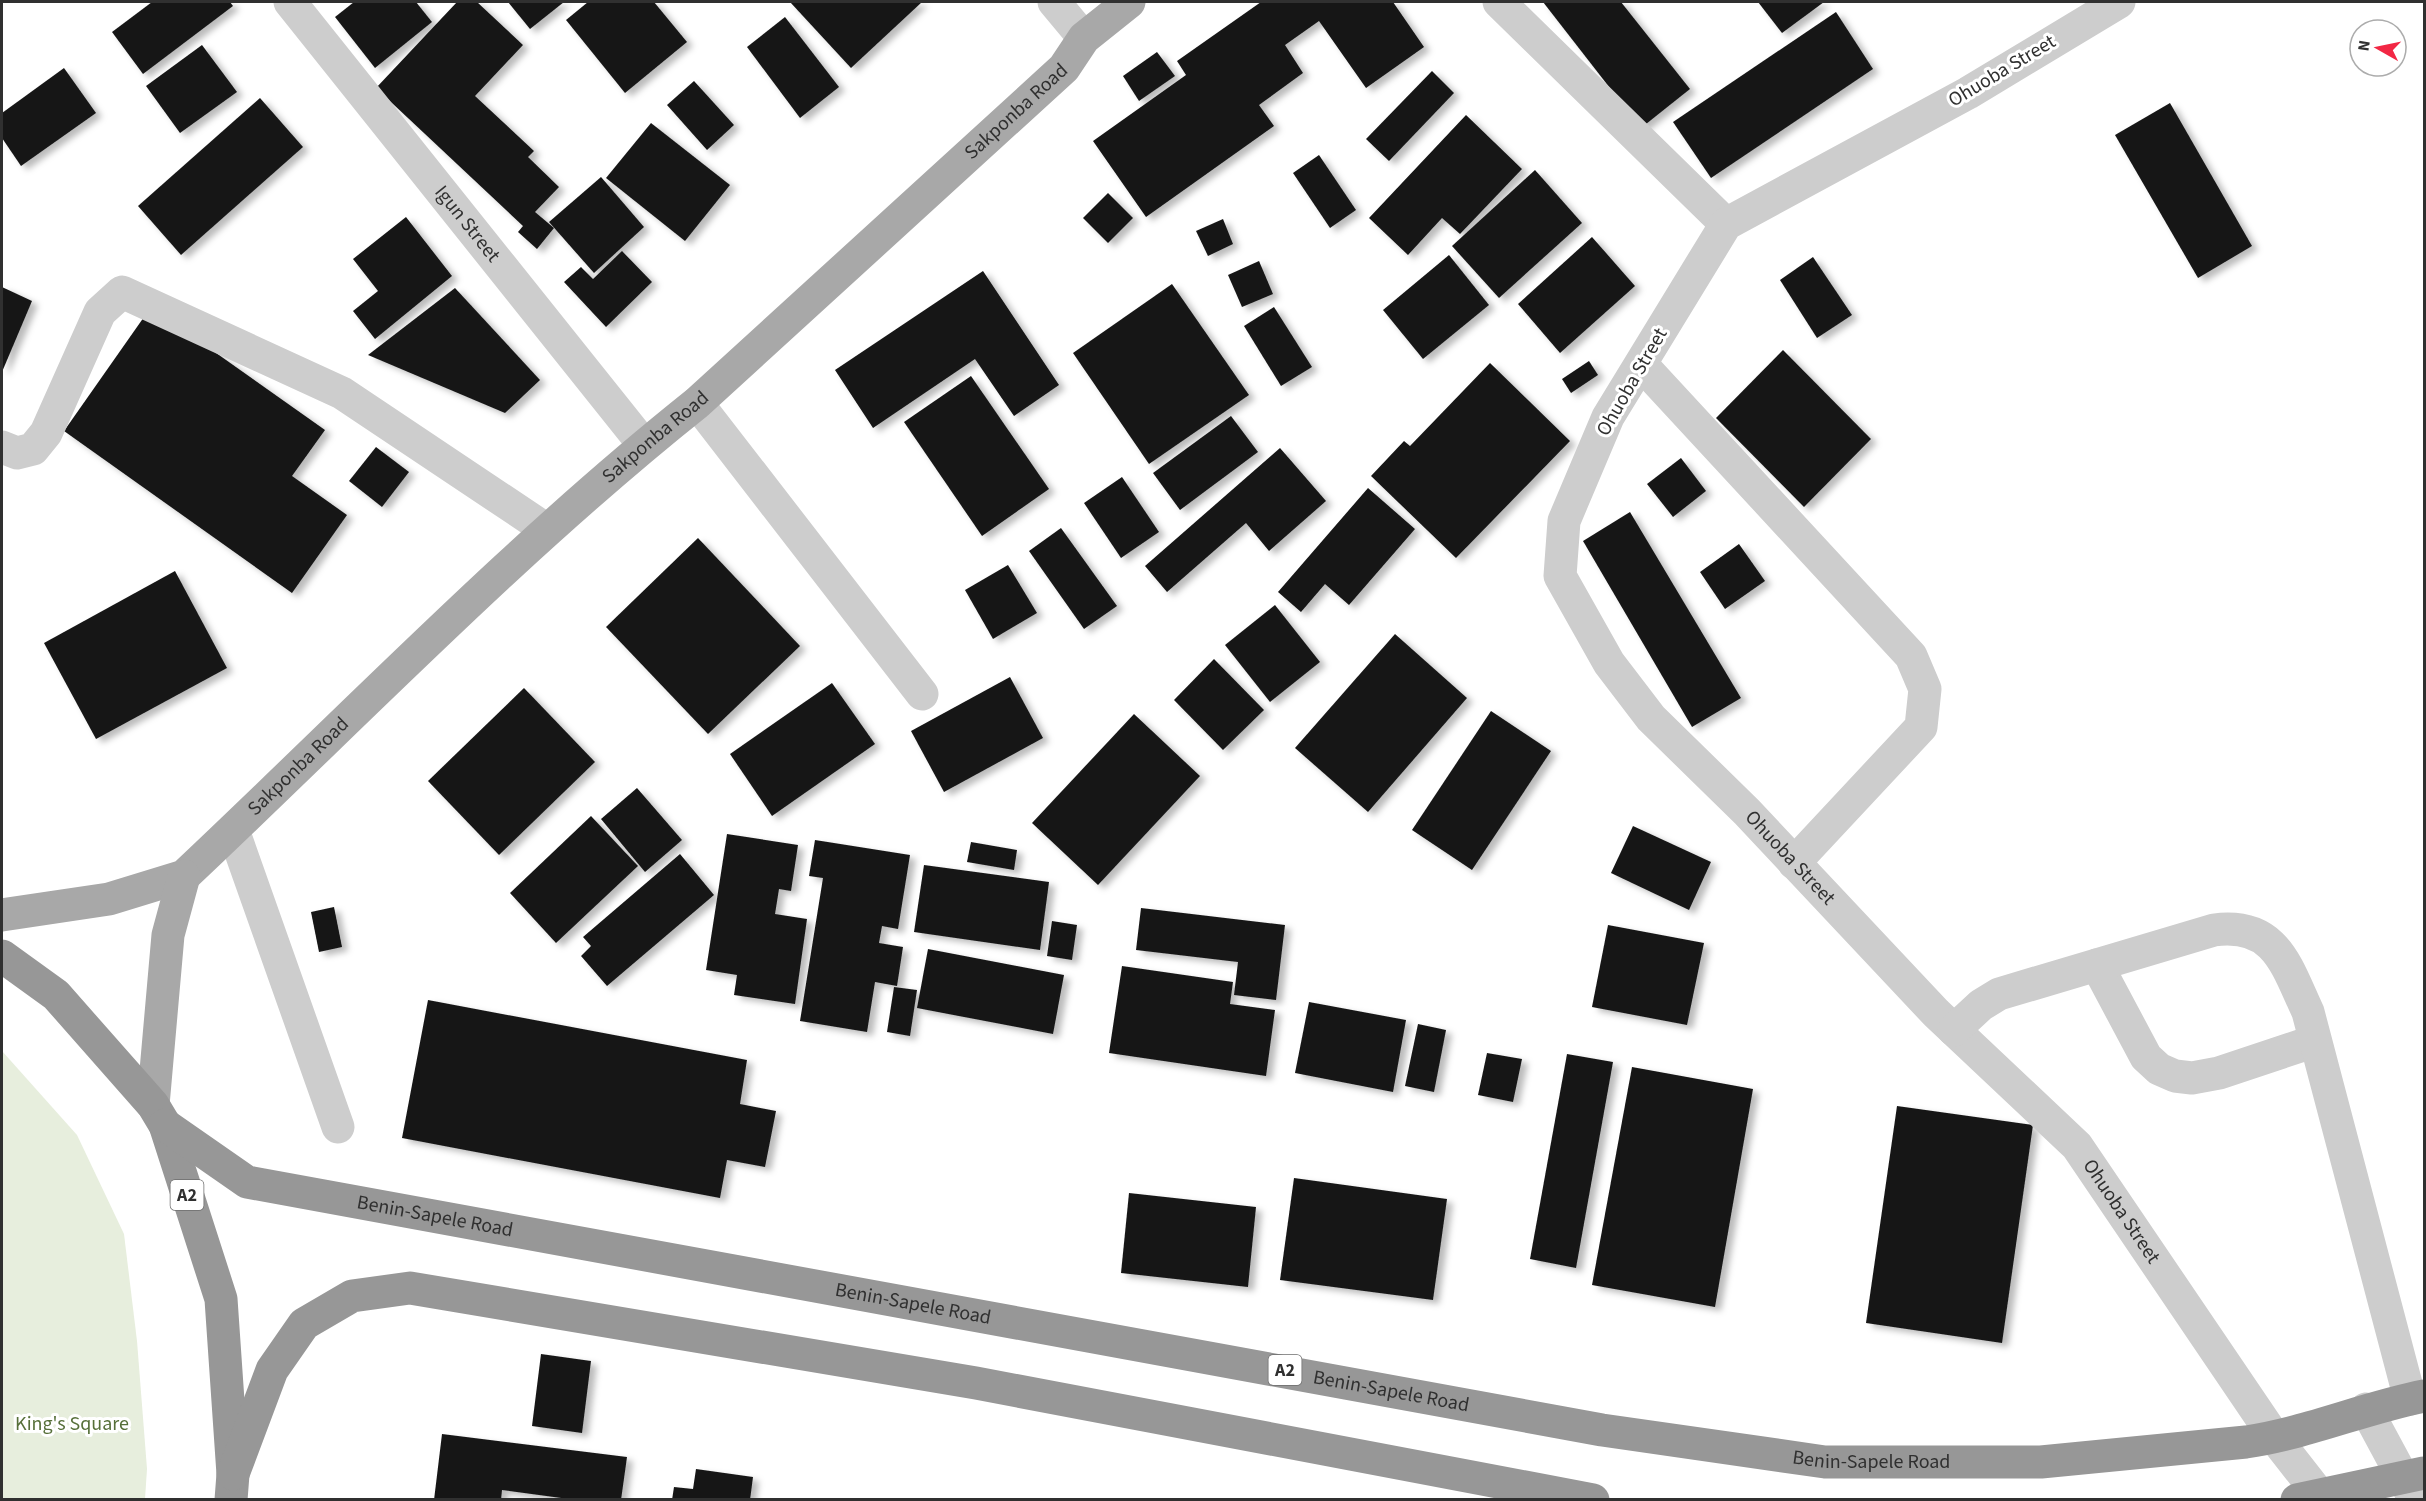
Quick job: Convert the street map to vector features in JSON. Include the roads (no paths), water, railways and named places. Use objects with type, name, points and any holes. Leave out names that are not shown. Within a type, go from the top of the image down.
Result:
[{"type":"highway","name":"A2","points":[[2,956],[56,995],[159,1115],[221,1299],[232,1487]]},
{"type":"highway","name":"Benin-Sapele Road","points":[[159,1115],[247,1182],[1602,1430],[1825,1462],[2041,1462],[2275,1438],[2366,1409],[2417,1397]]},
{"type":"highway","name":"A2","points":[[232,1487],[272,1370],[304,1324],[352,1296],[410,1288],[965,1381],[1593,1500]]},
{"type":"highway","points":[[2314,1497],[2414,1483]]},
{"type":"main road","name":"Sakponba Road","points":[[2,915],[109,898],[184,876],[547,530],[696,403],[1064,68],[1084,38],[1129,2]]},
{"type":"main road","points":[[159,1115],[168,935],[184,876]]},
{"type":"street","name":"Igun Street","points":[[290,2],[644,445]]},
{"type":"street","points":[[1054,2],[1084,38]]},
{"type":"street","points":[[1498,2],[1725,224]]},
{"type":"street","name":"Ohuoba Street","points":[[2119,2],[1968,93],[1725,224],[1608,417],[1564,521],[1560,576],[1609,663],[1652,718],[1747,812],[1954,1030],[2077,1146],[2314,1497]]},
{"type":"street","points":[[2,447],[16,453],[33,449],[40,441],[46,433],[100,312],[123,292],[342,393],[547,530]]},
{"type":"street","points":[[1641,364],[1911,656],[1925,689],[1921,727],[1794,863]]},
{"type":"street","points":[[696,403],[922,694]]},
{"type":"street","points":[[233,830],[338,1127]]},
{"type":"street","points":[[1954,1030],[1981,1005],[1999,994],[2214,930],[2235,927],[2249,930],[2264,938],[2280,953],[2308,1012],[2417,1397]]},
{"type":"street","points":[[2097,965],[2146,1057],[2159,1069],[2175,1076],[2192,1078],[2219,1073],[2316,1041]]},
{"type":"street","points":[[2366,1409],[2414,1483]]},
{"type":"park label","name":"King's Square","points":[[72,1424]]}]
